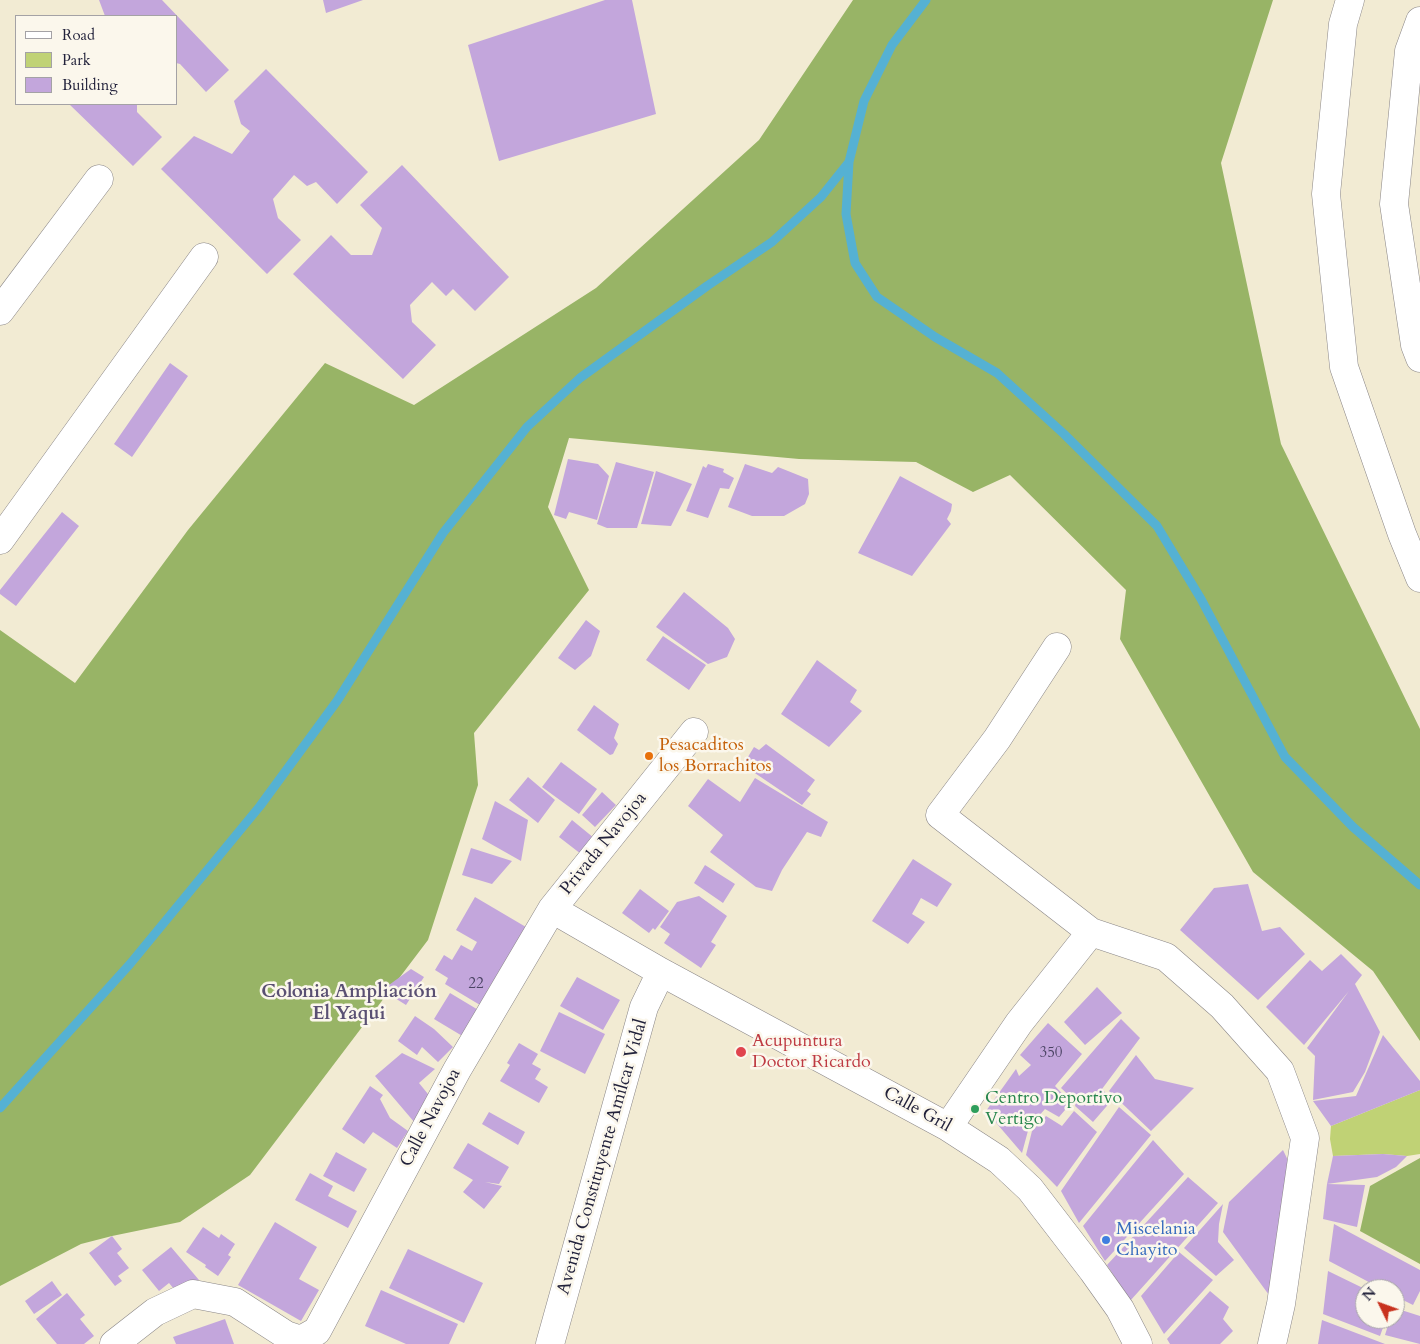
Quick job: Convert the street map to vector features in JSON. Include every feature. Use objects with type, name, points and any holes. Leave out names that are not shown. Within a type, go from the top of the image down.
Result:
[{"type":"street","points":[[1350,0],[1343,24],[1326,194],[1344,367],[1402,534],[1420,578]]},
{"type":"street","points":[[1420,21],[1409,51],[1394,204],[1415,345],[1420,358]]},
{"type":"street","points":[[0,311],[99,179]]},
{"type":"street","points":[[0,540],[204,257]]},
{"type":"street","points":[[1057,647],[997,739],[940,815],[1091,932],[1166,957],[1222,1006],[1280,1071],[1305,1138],[1281,1304],[1272,1344]]},
{"type":"street","name":"Privada Navojoa","points":[[552,909],[694,732]]},
{"type":"street","name":"Calle Gril","points":[[552,909],[661,972],[948,1126],[999,1160],[1030,1189],[1093,1271],[1120,1309],[1138,1344]]},
{"type":"street","name":"Calle Navojoa","points":[[114,1344],[156,1312],[193,1294],[235,1302],[286,1335],[302,1340],[317,1331],[457,1070],[552,909]]},
{"type":"street","points":[[948,1126],[1020,1023],[1091,932]]},
{"type":"street","name":"Avenida Constituyente Amílcar Vidal","points":[[550,1344],[644,1008],[661,972]]},
{"type":"green space","points":[[853,0],[1273,0],[1221,163],[1281,444],[1420,729],[1420,1041],[1373,971],[1253,872],[1120,639],[1126,590],[1010,475],[973,492],[916,462],[799,459],[569,438],[548,507],[589,590],[474,733],[478,785],[428,940],[250,1175],[180,1222],[81,1244],[0,1286],[0,630],[75,683],[188,530],[325,363],[414,405],[596,288],[759,140]]},
{"type":"green space","points":[[1420,1090],[1420,1154],[1407,1156],[1383,1154],[1333,1156],[1330,1139],[1331,1126]]},
{"type":"green space","points":[[1420,1158],[1420,1264],[1360,1231],[1370,1186]]},
{"type":"building","points":[[99,0],[162,0],[176,15],[105,15]]},
{"type":"building","points":[[323,0],[363,0],[326,13]]},
{"type":"building","points":[[605,0],[632,0],[656,114],[499,161],[468,45]]},
{"type":"building","points":[[178,17],[229,70],[206,92],[178,64]]},
{"type":"building","points":[[266,69],[368,172],[337,204],[316,182],[307,186],[294,175],[273,199],[278,218],[301,240],[267,274],[161,169],[194,136],[232,154],[250,131],[241,124],[234,101]]},
{"type":"building","points":[[70,105],[137,105],[137,112],[162,137],[133,166]]},
{"type":"building","points":[[402,165],[509,277],[475,311],[453,289],[446,296],[432,282],[410,305],[412,322],[436,345],[403,379],[293,274],[331,235],[351,255],[372,255],[382,228],[360,205]]},
{"type":"building","points":[[170,363],[188,376],[132,457],[114,444]]},
{"type":"building","points":[[568,459],[598,464],[609,476],[597,520],[569,512],[566,519],[554,515]]},
{"type":"building","points":[[616,462],[654,472],[637,528],[607,528],[597,524]]},
{"type":"building","points":[[708,464],[724,469],[723,472],[734,478],[729,489],[720,488],[708,518],[686,511],[703,466],[706,468]]},
{"type":"building","points":[[745,464],[772,473],[778,467],[808,479],[809,494],[805,504],[784,516],[752,516],[728,507]]},
{"type":"building","points":[[656,471],[692,484],[671,526],[641,524]]},
{"type":"building","points":[[900,476],[952,504],[947,519],[951,524],[912,576],[858,553]]},
{"type":"building","points":[[62,512],[79,526],[16,606],[0,594],[0,590]]},
{"type":"building","points":[[684,592],[728,628],[735,639],[727,657],[708,664],[656,627]]},
{"type":"building","points":[[586,620],[600,631],[591,656],[575,670],[558,658]]},
{"type":"building","points":[[663,636],[706,665],[689,690],[646,660]]},
{"type":"building","points":[[817,660],[857,690],[850,702],[862,711],[829,747],[781,714]]},
{"type":"building","points":[[594,705],[619,724],[614,738],[618,744],[613,754],[610,755],[577,730]]},
{"type":"building","points":[[766,744],[815,780],[807,791],[811,794],[802,805],[743,765],[754,747],[759,750]]},
{"type":"building","points":[[561,762],[597,789],[579,814],[542,787]]},
{"type":"building","points":[[528,777],[555,800],[538,823],[509,800]]},
{"type":"building","points":[[755,778],[828,822],[821,837],[807,832],[782,870],[772,891],[756,887],[710,852],[723,835],[688,806],[708,779],[740,802]]},
{"type":"building","points":[[602,792],[616,805],[595,827],[582,815]]},
{"type":"building","points":[[495,801],[528,820],[521,861],[482,839]]},
{"type":"building","points":[[572,820],[594,838],[581,854],[559,837]]},
{"type":"building","points":[[471,848],[512,861],[492,884],[462,875]]},
{"type":"building","points":[[913,859],[952,884],[937,907],[921,898],[912,914],[925,922],[908,944],[872,921]]},
{"type":"building","points":[[705,865],[735,884],[723,903],[694,883]]},
{"type":"building","points":[[1248,884],[1262,931],[1280,927],[1305,954],[1258,1000],[1180,930],[1214,888]]},
{"type":"building","points":[[640,889],[669,911],[655,930],[653,928],[649,933],[622,913]]},
{"type":"building","points":[[699,896],[727,916],[711,942],[716,945],[701,968],[664,943],[670,934],[660,927],[677,902]]},
{"type":"building","points":[[475,897],[531,930],[485,1008],[445,984],[448,978],[435,970],[444,955],[452,960],[461,945],[472,951],[477,942],[456,930]]},
{"type":"building","points":[[1341,954],[1362,975],[1355,984],[1380,1032],[1365,1072],[1353,1092],[1313,1100],[1315,1056],[1307,1048],[1349,991],[1304,1045],[1266,1007],[1310,960],[1322,971]]},
{"type":"building","points":[[411,969],[424,977],[406,1005],[382,990]]},
{"type":"building","points":[[577,977],[620,1000],[603,1030],[560,1006]]},
{"type":"building","points":[[1097,987],[1122,1013],[1085,1045],[1064,1022]]},
{"type":"building","points":[[450,993],[480,1011],[464,1037],[434,1019]]},
{"type":"building","points":[[559,1012],[605,1034],[585,1074],[540,1051]]},
{"type":"building","points":[[415,1016],[434,1029],[453,1047],[438,1062],[422,1047],[417,1055],[398,1041]]},
{"type":"building","points":[[1121,1019],[1140,1038],[1102,1089],[1112,1100],[1093,1122],[1075,1106],[1076,1102],[1061,1088]]},
{"type":"building","points":[[1048,1023],[1082,1054],[1055,1086],[1071,1103],[1059,1117],[1045,1109],[1029,1127],[1022,1153],[986,1111],[1016,1069],[1019,1076],[1031,1065],[1020,1055]]},
{"type":"building","points":[[1383,1035],[1420,1081],[1420,1090],[1331,1126],[1313,1101],[1356,1096]]},
{"type":"building","points":[[519,1043],[538,1054],[532,1064],[541,1069],[535,1079],[548,1087],[539,1103],[500,1081],[510,1065],[507,1063]]},
{"type":"building","points":[[402,1053],[435,1069],[419,1083],[432,1099],[415,1123],[375,1076]]},
{"type":"building","points":[[1136,1055],[1155,1079],[1194,1088],[1151,1131],[1109,1091]]},
{"type":"building","points":[[370,1086],[383,1095],[380,1099],[390,1118],[408,1131],[397,1148],[373,1132],[364,1144],[342,1129]]},
{"type":"building","points":[[1119,1107],[1151,1135],[1079,1223],[1061,1191]]},
{"type":"building","points":[[1074,1111],[1097,1132],[1057,1187],[1026,1155],[1032,1131],[1046,1116],[1062,1126]]},
{"type":"building","points":[[489,1112],[525,1132],[518,1145],[482,1124]]},
{"type":"building","points":[[1153,1140],[1184,1174],[1105,1261],[1083,1226]]},
{"type":"building","points":[[468,1143],[509,1167],[499,1184],[485,1182],[502,1186],[484,1209],[463,1192],[473,1180],[453,1168]]},
{"type":"building","points":[[1283,1150],[1295,1175],[1277,1306],[1223,1232],[1229,1202]]},
{"type":"building","points":[[336,1152],[367,1169],[354,1192],[323,1176]]},
{"type":"building","points":[[1383,1154],[1407,1156],[1396,1167],[1377,1177],[1327,1184],[1333,1156]]},
{"type":"building","points":[[310,1173],[333,1186],[328,1196],[357,1211],[348,1228],[295,1200]]},
{"type":"building","points":[[1188,1177],[1218,1203],[1130,1301],[1107,1265]]},
{"type":"building","points":[[1327,1184],[1365,1185],[1357,1227],[1323,1219]]},
{"type":"building","points":[[1223,1204],[1218,1242],[1234,1260],[1216,1276],[1184,1248]]},
{"type":"building","points":[[275,1222],[317,1247],[299,1279],[319,1290],[301,1321],[238,1285]]},
{"type":"building","points":[[1334,1224],[1420,1270],[1420,1291],[1413,1305],[1405,1301],[1405,1279],[1363,1279],[1329,1261]]},
{"type":"building","points":[[203,1227],[219,1238],[221,1234],[235,1244],[228,1255],[231,1257],[218,1276],[205,1267],[206,1265],[186,1252]]},
{"type":"building","points":[[112,1236],[122,1249],[117,1253],[129,1268],[118,1276],[122,1281],[115,1286],[89,1253]]},
{"type":"building","points":[[171,1247],[199,1280],[179,1295],[169,1283],[159,1291],[142,1270]]},
{"type":"building","points":[[408,1249],[483,1283],[464,1323],[389,1288]]},
{"type":"building","points":[[1179,1252],[1213,1280],[1164,1334],[1141,1296]]},
{"type":"building","points":[[1328,1271],[1355,1284],[1355,1326],[1323,1314]]},
{"type":"building","points":[[52,1281],[62,1295],[34,1314],[25,1301]]},
{"type":"building","points":[[381,1290],[458,1324],[449,1344],[406,1344],[365,1326]]},
{"type":"building","points":[[1210,1291],[1229,1307],[1223,1319],[1233,1331],[1220,1344],[1170,1344],[1167,1339]]},
{"type":"building","points":[[67,1293],[85,1315],[80,1319],[94,1336],[84,1344],[57,1344],[36,1319]]},
{"type":"building","points":[[1405,1311],[1420,1316],[1420,1344],[1385,1335],[1387,1329],[1405,1329]]},
{"type":"building","points":[[225,1319],[234,1344],[176,1344],[173,1337]]},
{"type":"building","points":[[1322,1320],[1385,1344],[1318,1344]]},
{"type":"building","points":[[1362,1329],[1382,1329],[1380,1336]]},
{"type":"waterway","points":[[926,0],[892,45],[864,101],[849,162],[846,214],[855,263],[877,297],[935,337],[997,373],[1064,434],[1157,526],[1201,599],[1285,757],[1353,827],[1420,885]]},
{"type":"waterway","points":[[0,1108],[130,964],[260,806],[337,701],[443,533],[527,427],[580,378],[707,286],[772,242],[821,197],[849,162]]},
{"type":"place","name":"Pesacaditos los Borrachitos","points":[[649,756]]},
{"type":"place","name":"Acupuntura Doctor Ricardo","points":[[741,1052]]},
{"type":"place","name":"Centro Deportivo Vertigo","points":[[975,1109]]},
{"type":"place","name":"Miscelania Chayito","points":[[1106,1240]]},
{"type":"district","name":"Colonia Ampliación El Yaqui","points":[[349,1004]]}]
